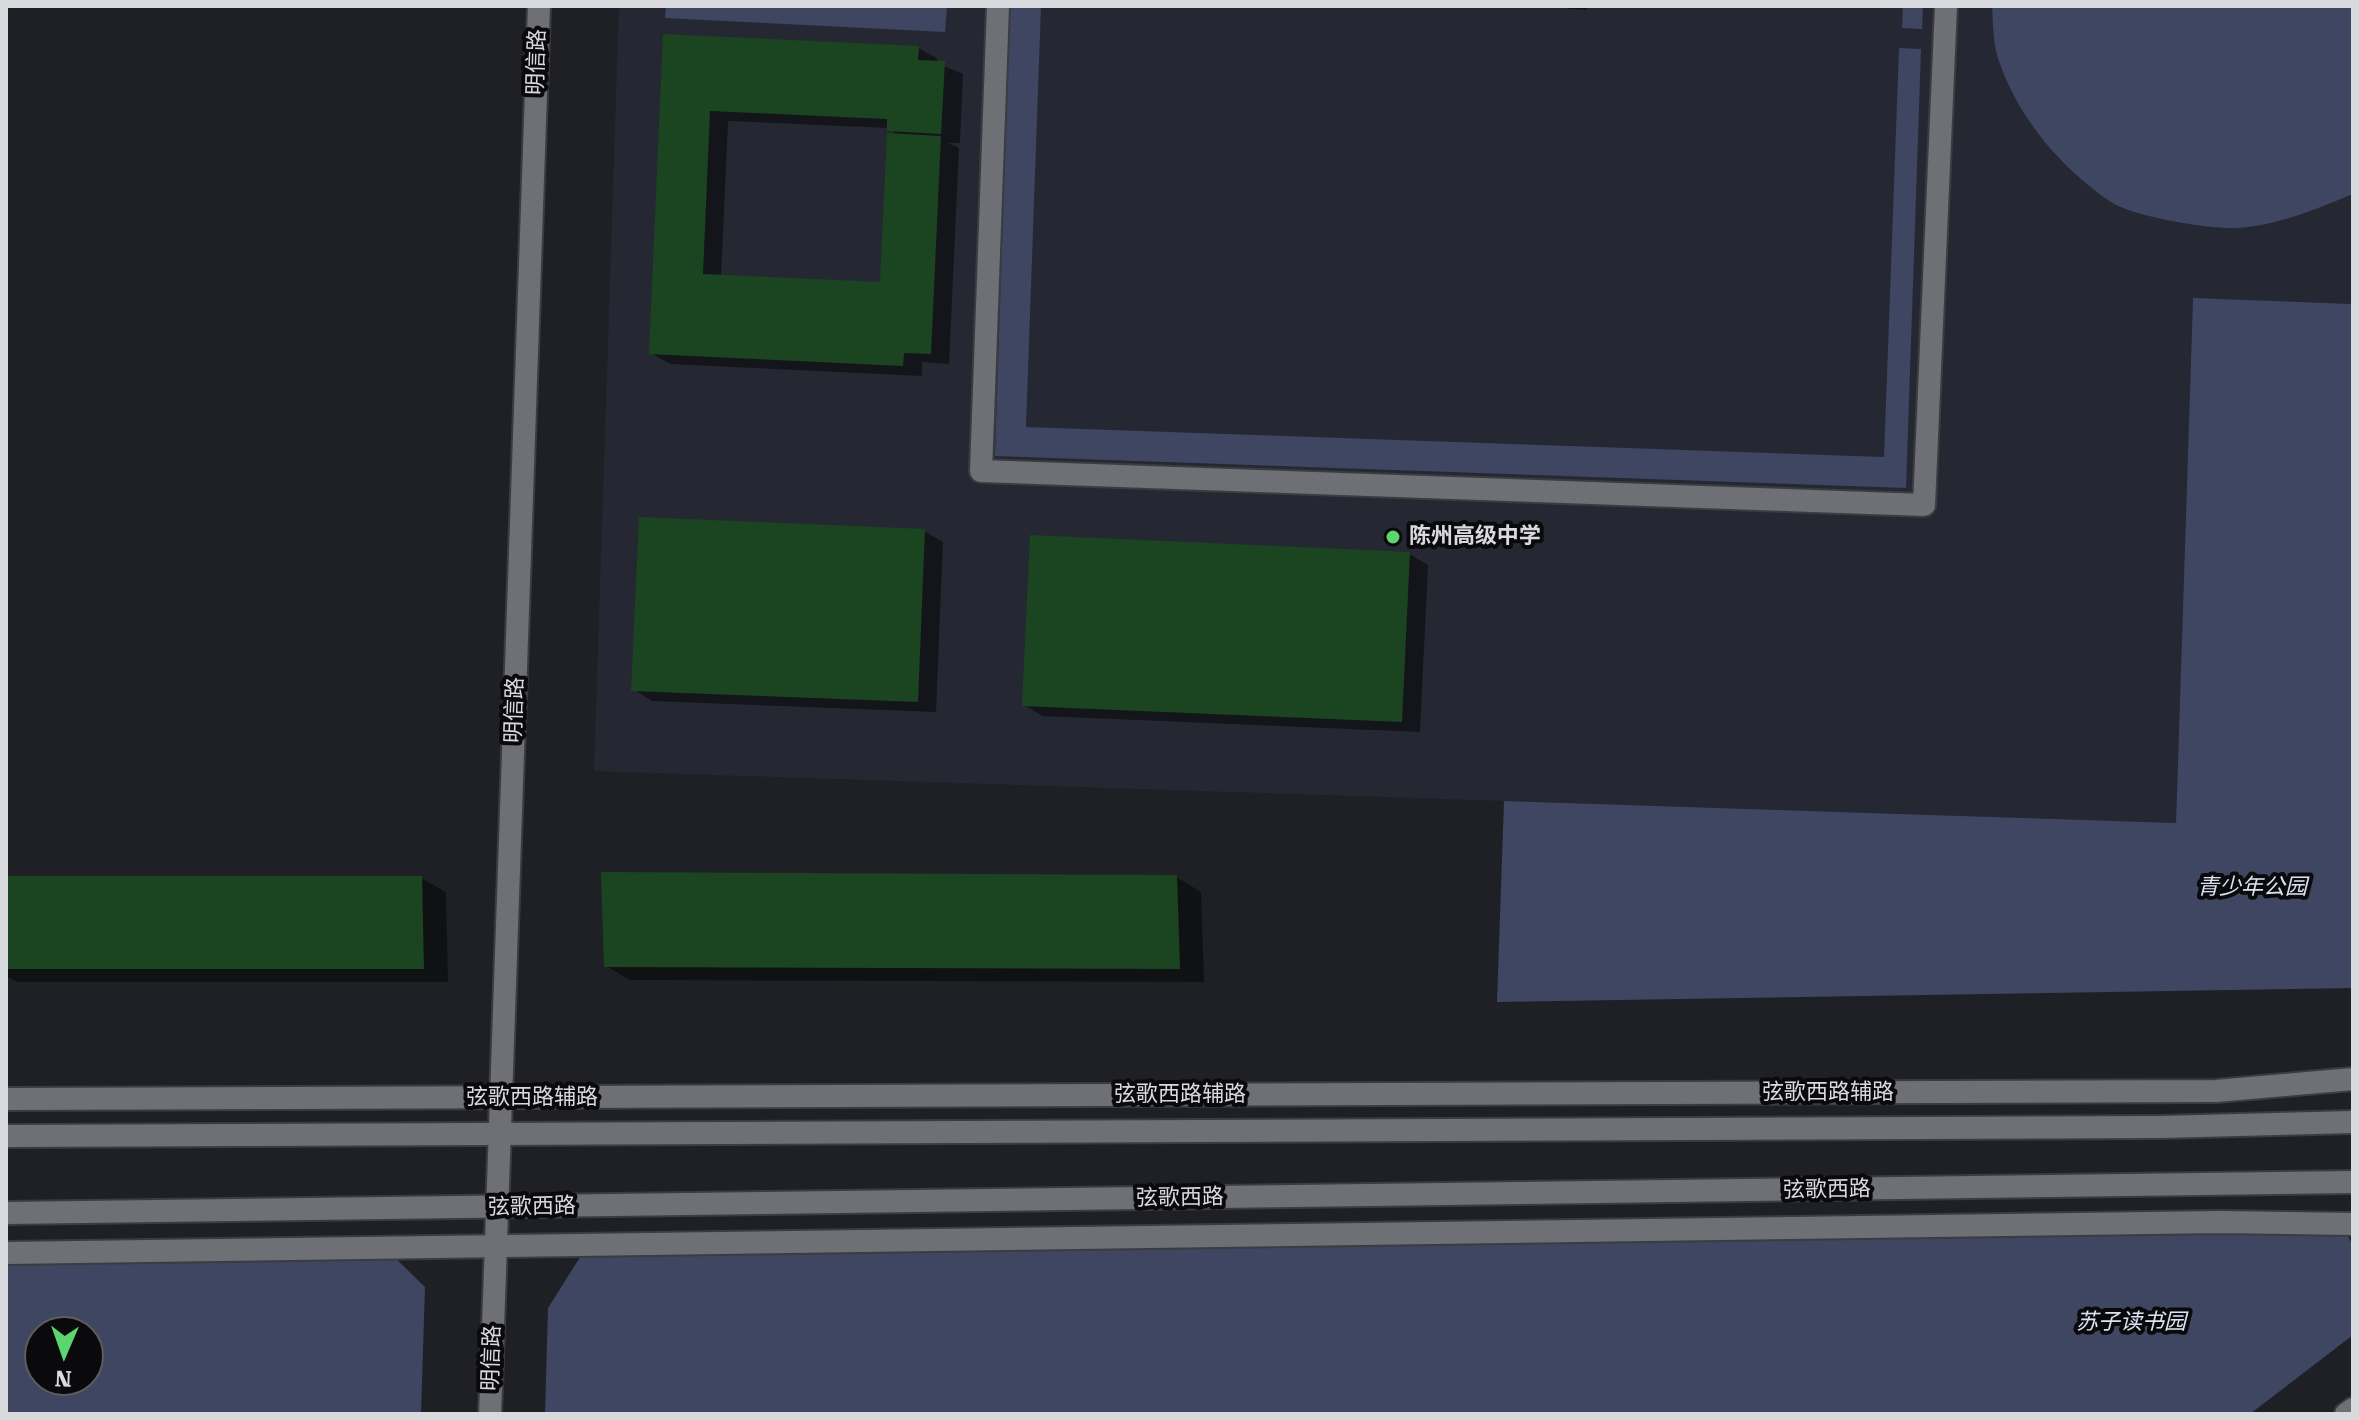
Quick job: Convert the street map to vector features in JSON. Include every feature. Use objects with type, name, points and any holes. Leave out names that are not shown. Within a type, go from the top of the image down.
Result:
[{"type":"street","name":"明信路","points":[[490,1414],[539,6]]},
{"type":"street","points":[[998,6],[981,471],[1924,505],[1946,6]]},
{"type":"street","name":"弦歌西路辅路","points":[[6,1099],[2200,1091],[2308,1086],[2353,1079]]},
{"type":"street","points":[[6,1136],[2161,1127],[2353,1122]]},
{"type":"street","name":"弦歌西路","points":[[6,1213],[2353,1182]]},
{"type":"street","points":[[6,1253],[2156,1223],[2353,1224]]},
{"type":"street","points":[[2346,1414],[2353,1409]]},
{"type":"shaded area","name":"陈州高级中学","points":[[619,6],[2353,6],[2353,304],[2193,299],[2176,823],[594,771]]},
{"type":"green space","points":[[666,6],[947,6],[945,32],[665,18]]},
{"type":"green space","points":[[1010,6],[1041,6],[1026,427],[1884,457],[1899,48],[1921,49],[1906,488],[995,456]]},
{"type":"green space","points":[[1903,6],[1923,6],[1922,29],[1902,28]]},
{"type":"green space","points":[[1992,6],[2353,6],[2353,194],[2281,220],[2236,228],[2172,221],[2136,213],[2111,202],[2057,156],[2015,98],[1997,55]]},
{"type":"green space","name":"青少年公园","points":[[2193,298],[2353,304],[2353,988],[1497,1002],[1504,801],[2176,823]]},
{"type":"green space","name":"苏子读书园","points":[[2345,1230],[2353,1246],[2353,1335],[2250,1414],[545,1414],[548,1308],[589,1243]]},
{"type":"green space","points":[[390,1253],[425,1287],[421,1414],[6,1414],[6,1257]]},
{"type":"building","points":[[663,34],[919,46],[918,60],[945,61],[941,134],[887,131],[887,119],[710,111],[703,274],[880,282],[887,133],[941,136],[931,354],[904,353],[903,366],[649,354]]},
{"type":"building","points":[[639,517],[925,529],[918,702],[631,691]]},
{"type":"building","points":[[1030,535],[1410,552],[1402,722],[1022,706]]},
{"type":"building","points":[[601,872],[1177,875],[1180,969],[604,967]]},
{"type":"building","points":[[6,876],[422,876],[424,969],[6,969]]},
{"type":"place","name":"陈州高级中学","points":[[1393,537]]}]
